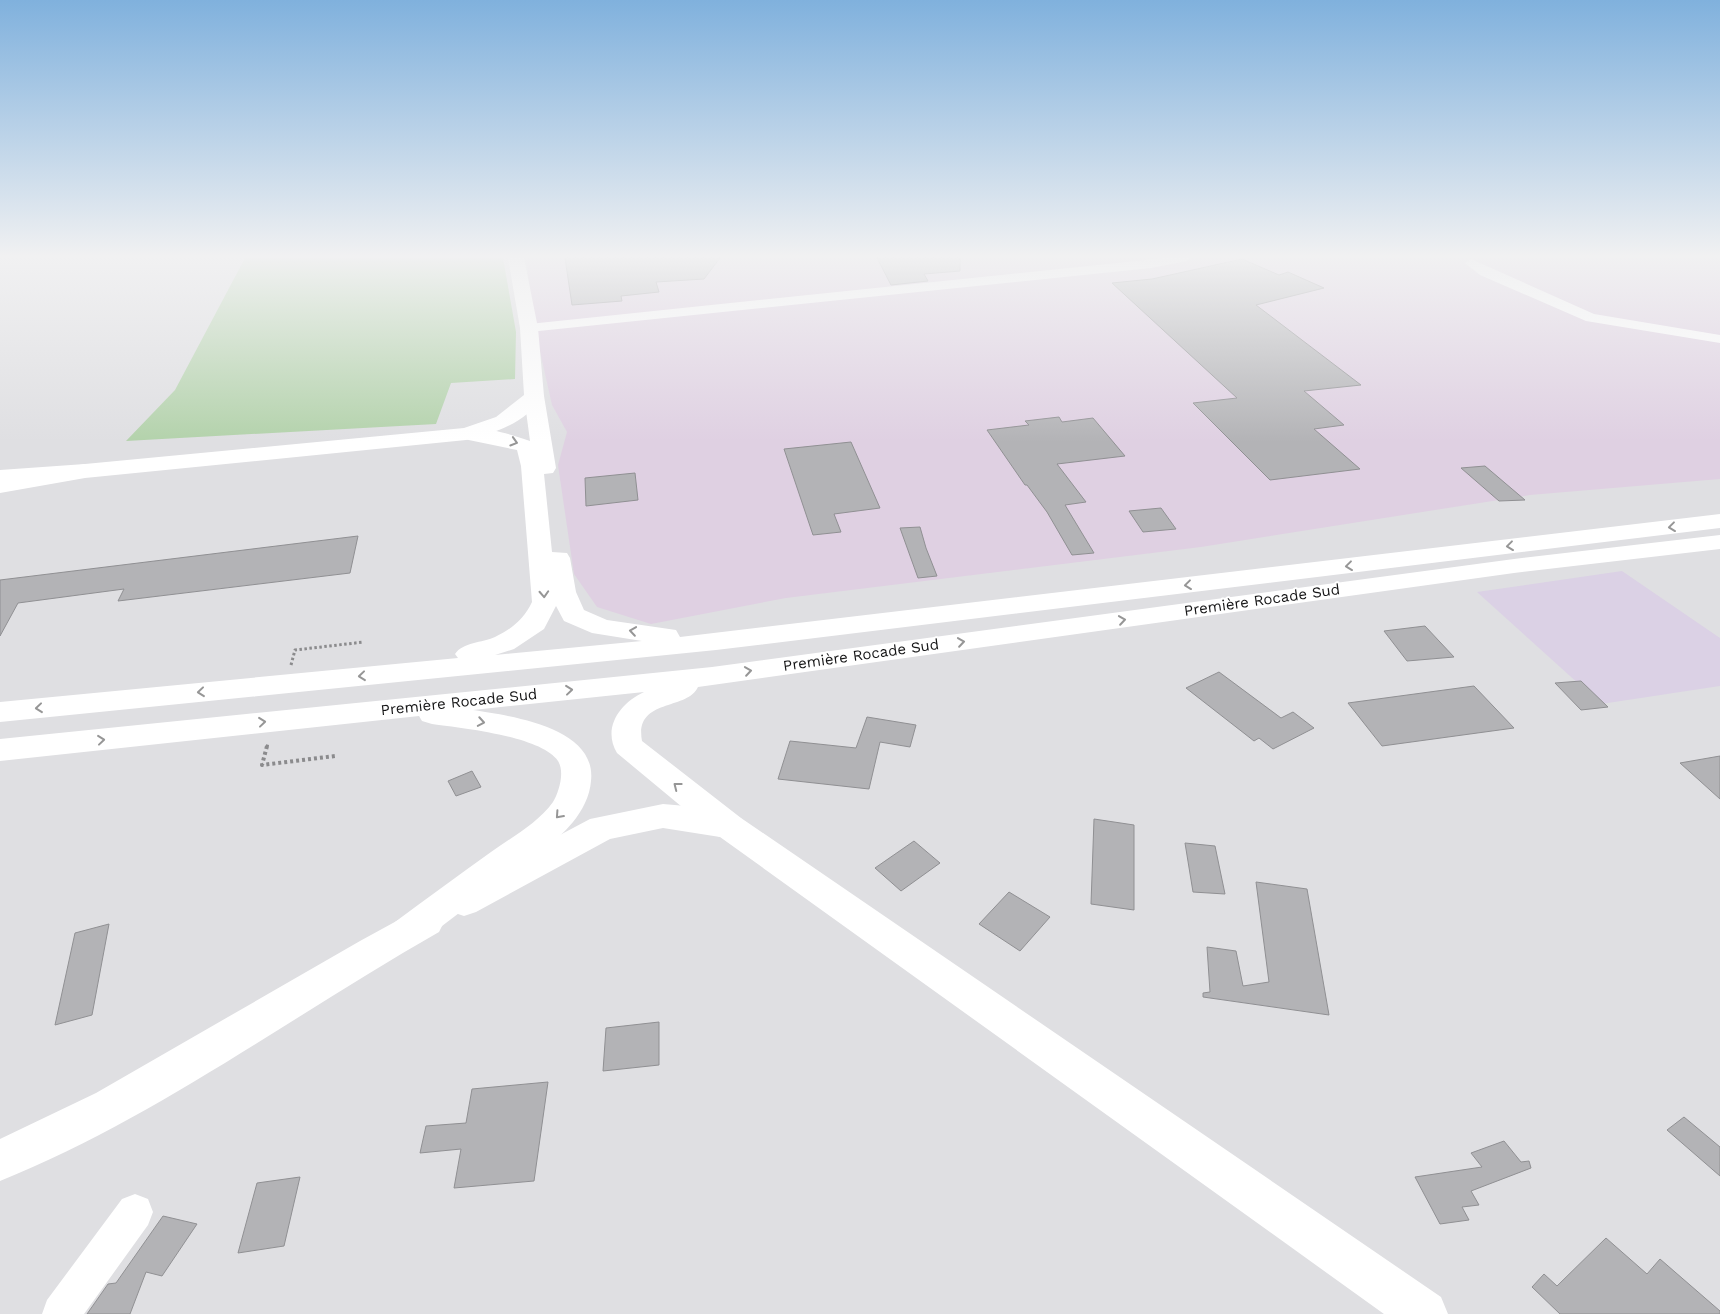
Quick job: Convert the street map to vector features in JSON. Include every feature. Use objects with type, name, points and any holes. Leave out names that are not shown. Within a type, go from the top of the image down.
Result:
[{"type":"main road","points":[[527,319],[534,396],[563,592],[572,614],[601,627],[716,642]]},
{"type":"main road","points":[[0,477],[85,471],[466,434],[502,423],[517,414],[534,396]]},
{"type":"main road","points":[[411,671],[504,644],[535,623],[545,602],[532,466],[526,446],[503,439],[466,434]]},
{"type":"main road","points":[[0,486],[85,471]]},
{"type":"main road","name":"Première Rocade Sud","points":[[0,712],[716,642],[1720,521]]},
{"type":"main road","name":"Première Rocade Sud","points":[[0,750],[712,676],[1514,566],[1720,542]]},
{"type":"main road","points":[[712,676],[638,708],[628,720],[624,733],[628,746],[638,756],[729,827],[1424,1314]]},
{"type":"main road","points":[[399,708],[527,732],[548,740],[569,754],[576,770],[574,789],[562,812],[539,834],[408,932]]},
{"type":"main road","points":[[0,1160],[37,1144],[172,1073],[408,932],[602,828],[663,816],[686,818],[729,827]]},
{"type":"street","points":[[529,328],[613,319]]},
{"type":"street","points":[[1599,319],[1720,339]]},
{"type":"street","points":[[61,1314],[135,1212]]},
{"type":"path","points":[[295,650],[364,642]]},
{"type":"path","points":[[262,765],[335,756]]},
{"type":"shaded area","points":[[534,319],[1720,319],[1720,479],[1530,495],[1201,547],[786,598],[651,624],[597,607],[574,574],[558,465],[567,432],[552,405]]},
{"type":"shaded area","points":[[1622,571],[1720,638],[1720,686],[1601,704],[1477,592]]},
{"type":"green space","points":[[212,319],[514,319],[516,332],[515,379],[451,383],[436,424],[126,441],[175,390]]},
{"type":"building","points":[[1151,319],[1275,319],[1361,385],[1304,391],[1344,425],[1314,429],[1360,469],[1270,480],[1193,403],[1237,398]]},
{"type":"building","points":[[1059,417],[1062,422],[1093,418],[1125,456],[1057,464],[1086,502],[1065,505],[1094,553],[1072,555],[1047,512],[1027,485],[1025,485],[987,430],[1029,425],[1025,421]]},
{"type":"building","points":[[851,442],[880,508],[834,514],[841,532],[813,535],[784,449]]},
{"type":"building","points":[[1485,466],[1525,500],[1499,501],[1461,468]]},
{"type":"building","points":[[635,473],[638,500],[586,506],[585,478]]},
{"type":"building","points":[[1161,508],[1176,529],[1143,532],[1129,511]]},
{"type":"building","points":[[920,527],[937,576],[918,578],[900,528]]},
{"type":"building","points":[[358,536],[350,573],[118,601],[124,589],[18,603],[0,636],[0,580]]},
{"type":"building","points":[[1425,626],[1454,657],[1407,661],[1384,631]]},
{"type":"building","points":[[1219,672],[1281,718],[1293,712],[1314,728],[1273,749],[1259,738],[1254,741],[1186,688]]},
{"type":"building","points":[[1581,681],[1608,707],[1581,710],[1555,683]]},
{"type":"building","points":[[1474,686],[1514,728],[1382,746],[1348,703]]},
{"type":"building","points":[[867,717],[916,725],[910,747],[880,742],[869,789],[778,779],[790,741],[856,748]]},
{"type":"building","points":[[1720,756],[1720,799],[1680,763]]},
{"type":"building","points":[[472,771],[481,787],[456,796],[448,781]]},
{"type":"building","points":[[1094,819],[1134,825],[1134,910],[1091,904]]},
{"type":"building","points":[[914,841],[940,863],[901,891],[875,868]]},
{"type":"building","points":[[1185,843],[1215,846],[1225,894],[1193,892]]},
{"type":"building","points":[[1256,882],[1307,889],[1329,1015],[1203,997],[1203,993],[1210,992],[1207,947],[1236,951],[1243,986],[1269,982]]},
{"type":"building","points":[[1009,892],[1050,917],[1020,951],[979,924]]},
{"type":"building","points":[[109,924],[92,1015],[55,1025],[75,933]]},
{"type":"building","points":[[659,1022],[659,1065],[603,1071],[606,1028]]},
{"type":"building","points":[[548,1082],[534,1181],[454,1188],[461,1149],[420,1153],[426,1126],[466,1123],[472,1089]]},
{"type":"building","points":[[1684,1117],[1720,1147],[1720,1176],[1667,1130]]},
{"type":"building","points":[[1504,1141],[1521,1162],[1529,1161],[1531,1168],[1471,1191],[1479,1205],[1462,1207],[1469,1220],[1440,1224],[1415,1177],[1482,1167],[1471,1153]]},
{"type":"building","points":[[300,1177],[284,1246],[238,1253],[257,1183]]},
{"type":"building","points":[[163,1216],[197,1224],[162,1276],[146,1272],[130,1314],[87,1314],[108,1284],[116,1283]]},
{"type":"building","points":[[1606,1238],[1647,1274],[1660,1259],[1720,1311],[1720,1314],[1560,1314],[1532,1287],[1544,1274],[1557,1286]]}]
